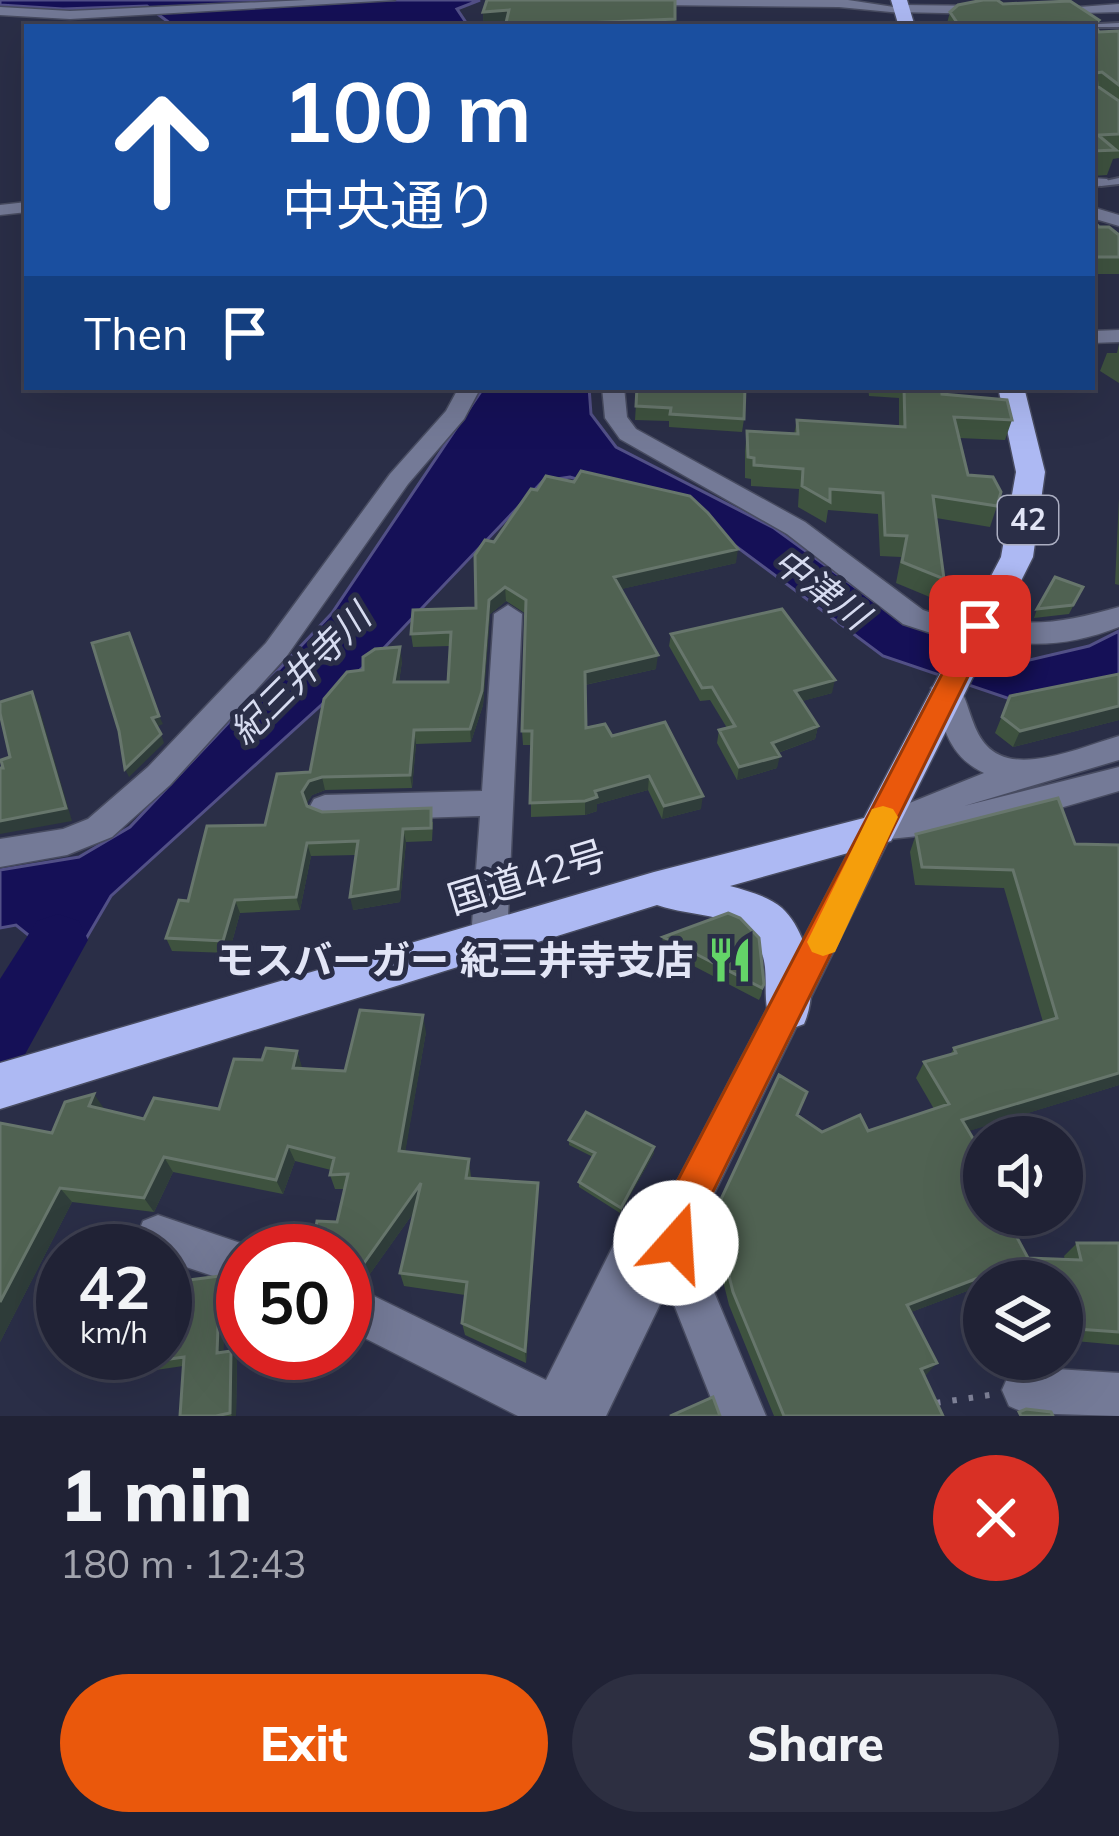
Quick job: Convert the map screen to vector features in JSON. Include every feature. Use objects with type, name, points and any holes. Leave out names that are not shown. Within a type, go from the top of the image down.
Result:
[{"type":"highway","name":"42","points":[[877,830],[1016,557],[1030,515],[1030,458],[1012,390]]},
{"type":"highway","name":"国道42号","points":[[13,1083],[489,938],[877,830]]},
{"type":"highway","points":[[654,890],[746,904],[762,913],[774,924],[783,946],[790,980],[788,1010]]},
{"type":"street","points":[[0,11],[130,12],[389,0]]},
{"type":"street","points":[[574,0],[1013,10]]},
{"type":"street","points":[[1036,10],[1119,8]]},
{"type":"street","points":[[0,853],[68,842],[100,828],[159,776],[275,650],[399,479],[456,414],[468,390]]},
{"type":"street","points":[[613,390],[616,418],[628,434],[796,528],[913,617],[975,635],[1016,637],[1062,634],[1119,616]]},
{"type":"street","points":[[489,938],[508,614]]},
{"type":"street","points":[[946,688],[959,733],[986,761],[1007,769],[1059,764]]},
{"type":"street","points":[[742,1416],[679,1256],[680,1216],[877,830],[971,789],[1119,748]]},
{"type":"street","points":[[877,830],[987,816],[1119,779]]},
{"type":"street","points":[[325,808],[496,803]]},
{"type":"street","points":[[372,1318],[555,1413],[587,1405],[652,1274],[679,1256]]},
{"type":"street","points":[[1025,1390],[1119,1396]]},
{"type":"path","points":[[931,1404],[1025,1390]]},
{"type":"water","points":[[0,0],[480,0],[457,9],[467,24],[171,24],[147,6],[0,5]]},
{"type":"water","points":[[482,390],[589,390],[591,414],[616,447],[774,528],[903,622],[1017,663],[1089,646],[1119,631],[1119,677],[1010,699],[883,656],[690,512],[570,477],[543,481],[383,649],[111,896],[52,997],[0,999],[32,938],[16,925],[0,928],[0,870],[79,857],[130,827],[332,613]]},
{"type":"building","points":[[487,0],[675,0],[675,19],[506,24],[509,10],[483,12]]},
{"type":"building","points":[[983,0],[1003,4],[1070,1],[1099,20],[1094,24],[958,24],[950,12],[958,5]]},
{"type":"building","points":[[1095,26],[1099,32],[1119,31],[1119,85],[1102,72],[1096,73],[1097,86],[1119,101],[1119,134],[1098,135],[1116,150],[1095,151]]},
{"type":"building","points":[[1095,222],[1119,235],[1119,257],[1095,257]]},
{"type":"building","points":[[637,390],[745,390],[744,419],[670,414],[671,408],[636,406]]},
{"type":"building","points":[[904,390],[941,390],[942,394],[1007,400],[1012,420],[954,417],[968,475],[993,477],[1001,492],[997,506],[933,496],[944,579],[902,562],[907,536],[885,535],[883,493],[830,489],[830,502],[802,486],[803,469],[754,465],[754,458],[748,457],[747,431],[798,434],[797,420],[905,427]]},
{"type":"building","points":[[581,471],[690,496],[738,549],[614,577],[658,655],[585,672],[586,728],[605,724],[612,736],[665,722],[703,796],[664,806],[649,776],[595,791],[597,797],[585,801],[530,803],[532,731],[522,731],[526,600],[505,587],[489,600],[482,691],[470,729],[414,730],[410,775],[322,777],[309,781],[302,792],[307,806],[322,812],[431,808],[431,828],[403,829],[398,889],[350,897],[358,841],[307,843],[296,897],[235,900],[223,941],[166,938],[179,900],[188,901],[207,826],[265,825],[277,774],[310,772],[324,699],[347,672],[363,670],[363,657],[375,649],[400,647],[394,682],[448,682],[451,632],[411,634],[413,610],[476,608],[475,555],[485,540],[494,542],[531,489],[537,490],[546,476],[574,482]]},
{"type":"building","points":[[1055,577],[1083,587],[1073,605],[1037,609]]},
{"type":"building","points":[[782,609],[835,680],[795,691],[818,726],[772,743],[780,756],[739,767],[719,730],[735,726],[712,687],[702,688],[671,634]]},
{"type":"building","points":[[129,633],[159,716],[152,718],[161,734],[125,769],[119,731],[92,643]]},
{"type":"building","points":[[1119,674],[1119,706],[1020,731],[1002,717],[1010,696]]},
{"type":"building","points":[[32,692],[66,808],[0,821],[1,760],[10,757],[0,702]]},
{"type":"building","points":[[1058,798],[1075,844],[1119,845],[1119,1073],[962,1120],[963,1236],[1016,1236],[1028,1258],[1081,1260],[963,1260],[963,1284],[907,1305],[937,1363],[921,1369],[943,1416],[784,1416],[733,1292],[719,1236],[721,1199],[779,1075],[807,1092],[797,1115],[822,1132],[860,1115],[868,1131],[949,1104],[924,1062],[956,1053],[954,1048],[1057,1018],[1013,870],[922,867],[916,834]]},
{"type":"building","points":[[728,913],[740,918],[759,938],[762,988],[663,937]]},
{"type":"building","points":[[360,1010],[423,1015],[399,1151],[469,1159],[466,1178],[538,1183],[525,1351],[462,1323],[467,1282],[400,1273],[421,1183],[372,1252],[372,1224],[316,1224],[337,1222],[348,1174],[330,1175],[334,1158],[288,1146],[276,1180],[164,1157],[144,1198],[60,1188],[41,1224],[36,1224],[36,1234],[0,1302],[0,1123],[52,1133],[65,1102],[94,1094],[89,1106],[144,1119],[154,1098],[219,1109],[234,1059],[262,1060],[266,1048],[297,1051],[293,1068],[345,1071]]},
{"type":"building","points":[[586,1112],[654,1147],[621,1208],[579,1182],[595,1153],[569,1140]]},
{"type":"building","points":[[1077,1243],[1119,1243],[1119,1332],[1083,1329],[1083,1260]]},
{"type":"building","points":[[216,1277],[216,1380],[231,1380],[230,1413],[180,1416],[182,1380],[192,1380],[192,1280]]},
{"type":"building","points":[[713,1397],[720,1416],[670,1416]]},
{"type":"building","points":[[1026,1409],[1053,1416],[1021,1416],[1019,1412]]},
{"type":"waterway","points":[[0,1037],[58,940]]},
{"type":"slow traffic","points":[[823,942],[883,817]]},
{"type":"place","name":"モスバーガー 紀三井寺支店","points":[[730,960]]},
{"type":"route","points":[[676,1243],[680,1216],[816,957],[980,626]]},
{"type":"water label","name":"中津川","points":[[821,588]]},
{"type":"water label","name":"紀三井寺川","points":[[300,674]]}]
